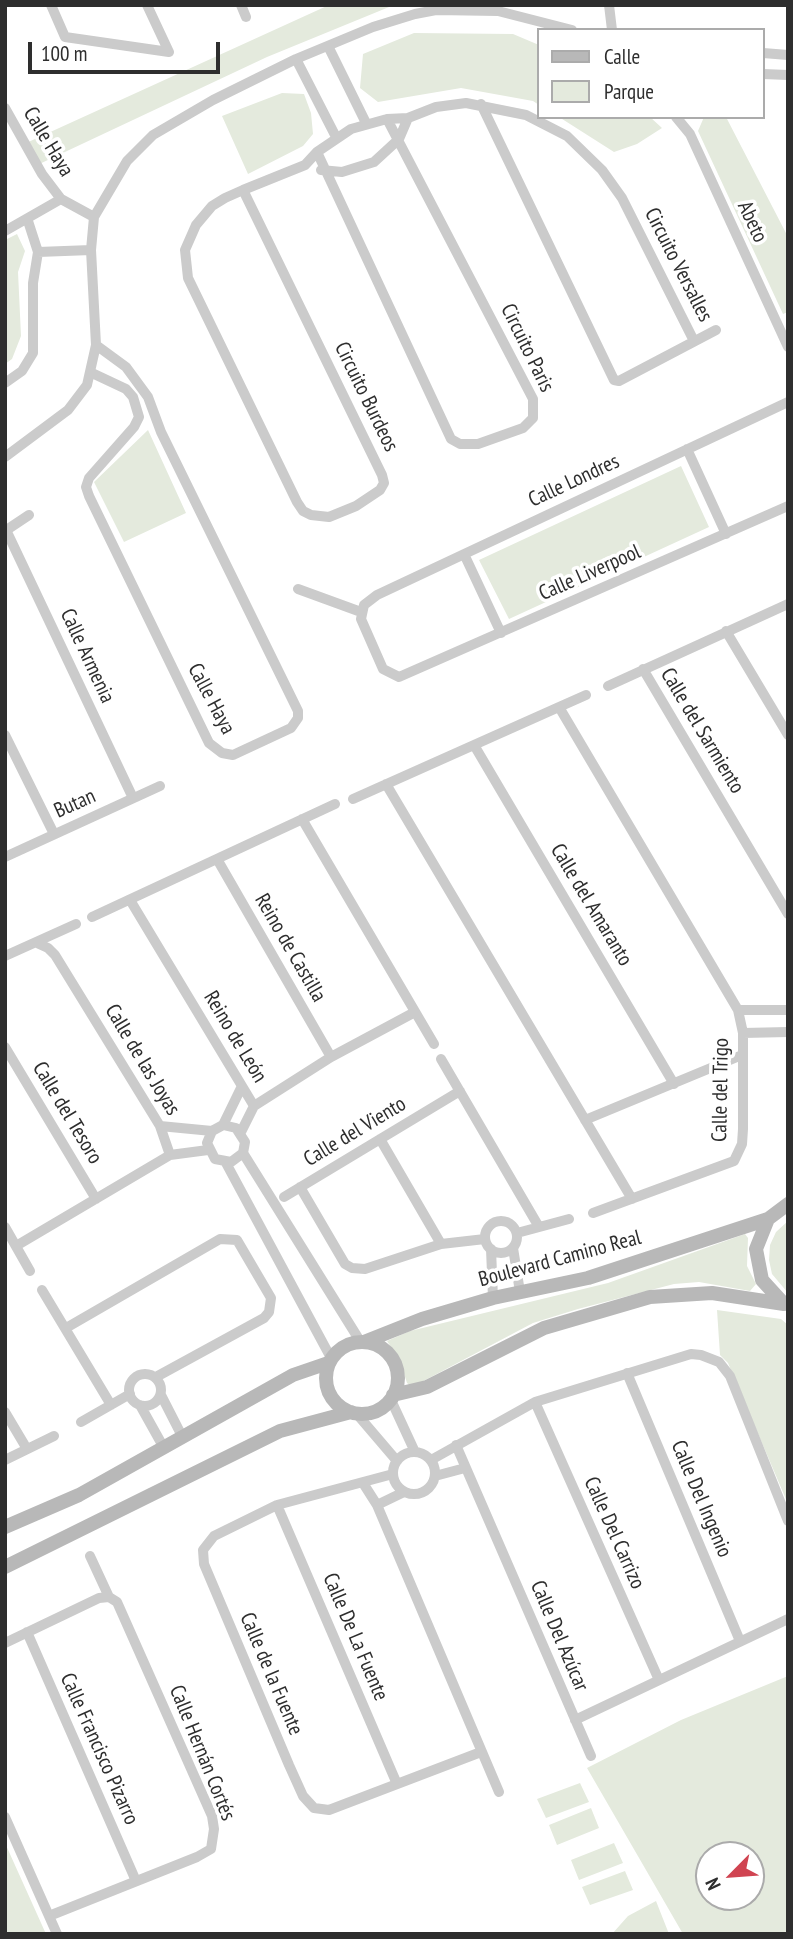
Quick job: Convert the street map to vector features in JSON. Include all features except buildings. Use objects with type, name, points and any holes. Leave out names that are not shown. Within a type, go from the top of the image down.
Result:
[{"type":"street","points":[[51,5],[65,37],[169,52],[147,5]]},
{"type":"street","points":[[241,5],[246,17]]},
{"type":"street","points":[[609,5],[612,28]]},
{"type":"street","points":[[5,457],[68,410],[81,395],[92,373],[96,345],[91,250],[94,217],[127,161],[153,135],[213,100],[296,59],[373,27],[436,10],[498,11],[564,28]]},
{"type":"street","points":[[328,46],[366,123]]},
{"type":"street","points":[[765,53],[788,55]]},
{"type":"street","points":[[296,59],[336,137]]},
{"type":"street","points":[[765,74],[788,75]]},
{"type":"street","points":[[243,190],[305,165],[336,137],[366,123],[408,118],[436,107],[481,104]]},
{"type":"street","name":"Circuito Versalles","points":[[481,104],[543,122],[567,136],[602,170],[622,198],[694,341],[619,381],[614,380],[481,104]]},
{"type":"street","name":"Calle Haya","points":[[5,108],[42,174],[61,200],[94,217]]},
{"type":"street","points":[[305,165],[325,171],[342,172],[366,165],[388,152],[408,118]]},
{"type":"street","name":"Circuito Paris","points":[[317,152],[452,439],[460,444],[478,444],[523,428],[533,418],[533,399],[387,119]]},
{"type":"street","name":"Abeto","points":[[678,119],[690,134],[788,347]]},
{"type":"street","points":[[690,134],[692,119]]},
{"type":"street","name":"Circuito Burdeos","points":[[243,190],[382,475],[384,483],[380,490],[329,517],[303,511],[297,502],[188,278],[185,250],[196,225],[212,206],[243,190]]},
{"type":"street","points":[[5,231],[28,221],[61,200]]},
{"type":"street","points":[[5,383],[22,371],[33,353],[33,283],[38,252],[28,221]]},
{"type":"street","points":[[38,252],[91,250]]},
{"type":"street","points":[[694,341],[716,330]]},
{"type":"street","name":"Calle Haya","points":[[92,373],[125,389],[133,397],[139,416],[134,427],[89,478],[87,491],[209,743],[222,753],[233,755],[291,728],[298,718],[298,711],[160,432],[148,397],[126,367],[96,345]]},
{"type":"street","name":"Calle Londres","points":[[361,612],[364,605],[377,595],[788,402]]},
{"type":"street","points":[[687,449],[726,534]]},
{"type":"street","name":"Calle Liverpool","points":[[361,612],[361,619],[383,669],[393,676],[408,675],[788,506]]},
{"type":"street","points":[[6,531],[29,515]]},
{"type":"street","name":"Calle Armenia","points":[[6,531],[134,798]]},
{"type":"street","points":[[464,554],[501,633]]},
{"type":"street","points":[[298,589],[361,612]]},
{"type":"street","name":"Calle del Sarmiento","points":[[788,604],[643,669],[788,914]]},
{"type":"street","points":[[726,631],[788,735]]},
{"type":"street","points":[[608,686],[643,669]]},
{"type":"street","points":[[353,799],[586,695]]},
{"type":"street","name":"Calle del Trigo","points":[[559,707],[738,1010],[743,1033],[743,1129],[734,1161],[632,1199]]},
{"type":"street","points":[[5,735],[54,834]]},
{"type":"street","name":"Calle del Amaranto","points":[[474,745],[674,1084]]},
{"type":"street","points":[[386,785],[632,1199],[593,1213]]},
{"type":"street","name":"Butan","points":[[5,857],[160,786]]},
{"type":"street","points":[[92,917],[335,804]]},
{"type":"street","points":[[302,820],[434,1045]]},
{"type":"street","name":"Reino de Castilla","points":[[217,859],[331,1057]]},
{"type":"street","name":"Reino de León","points":[[130,900],[254,1106],[331,1057],[415,1012]]},
{"type":"street","points":[[5,956],[76,924]]},
{"type":"street","name":"Calle de las Joyas","points":[[37,943],[55,955],[160,1126],[170,1155]]},
{"type":"street","name":"Calle del Trigo","points":[[738,1010],[788,1010]]},
{"type":"street","name":"Calle del Trigo","points":[[743,1033],[788,1032]]},
{"type":"street","name":"Calle del Tesoro","points":[[5,1047],[96,1199]]},
{"type":"street","points":[[585,1120],[742,1055]]},
{"type":"street","points":[[441,1059],[539,1227]]},
{"type":"street","points":[[160,1126],[212,1131],[223,1125],[242,1086]]},
{"type":"street","name":"Calle del Viento","points":[[460,1091],[300,1187],[345,1264],[352,1268],[365,1269],[441,1244],[488,1244],[499,1253],[513,1248]]},
{"type":"street","points":[[241,1132],[254,1106]]},
{"type":"street","points":[[212,1131],[208,1150],[215,1159],[226,1163],[236,1160],[243,1153],[245,1142],[241,1132],[223,1125]]},
{"type":"street","points":[[380,1139],[441,1244]]},
{"type":"street","points":[[16,1246],[170,1155],[208,1150]]},
{"type":"street","points":[[243,1153],[362,1342]]},
{"type":"street","points":[[226,1163],[330,1361],[327,1387],[340,1407],[354,1413],[397,1461]]},
{"type":"street","points":[[284,1197],[300,1187]]},
{"type":"street","points":[[785,1203],[768,1219],[760,1233],[756,1265],[771,1294],[786,1304]]},
{"type":"street","name":"Calle del Viento","points":[[488,1244],[491,1225],[501,1221],[511,1224],[517,1233],[569,1219]]},
{"type":"street","name":"Boulevard Camino Real","points":[[362,1342],[422,1319],[493,1298],[588,1278],[768,1219]]},
{"type":"street","points":[[5,1227],[30,1271]]},
{"type":"street","points":[[517,1233],[513,1248],[520,1292]]},
{"type":"street","points":[[66,1328],[220,1239],[237,1240],[271,1298],[269,1312],[264,1318],[156,1377]]},
{"type":"street","points":[[488,1244],[493,1298]]},
{"type":"street","points":[[42,1290],[111,1405]]},
{"type":"street","points":[[5,1567],[280,1431],[354,1413],[374,1411],[392,1397],[427,1387],[544,1328],[650,1297],[712,1293],[786,1304]]},
{"type":"street","points":[[5,1527],[79,1495],[293,1375],[330,1361],[344,1346],[362,1342],[383,1349],[392,1358],[397,1383],[392,1397],[415,1452],[430,1460],[435,1476]]},
{"type":"street","points":[[430,1460],[535,1402],[691,1354],[719,1362],[730,1376],[788,1521]]},
{"type":"street","points":[[164,1448],[141,1405],[130,1394],[130,1383],[137,1376],[147,1373],[156,1377],[161,1385],[161,1395],[183,1438]]},
{"type":"street","name":"Calle Del Ingenio","points":[[627,1373],[740,1641]]},
{"type":"street","points":[[81,1422],[130,1394]]},
{"type":"street","points":[[141,1405],[150,1405],[161,1395]]},
{"type":"street","name":"Calle Del Carrizo","points":[[535,1402],[659,1680]]},
{"type":"street","points":[[5,1412],[27,1449]]},
{"type":"street","points":[[5,1460],[54,1436]]},
{"type":"street","name":"Calle Del Azúcar","points":[[456,1445],[575,1720],[788,1619]]},
{"type":"street","points":[[404,1492],[393,1474],[397,1461],[415,1452]]},
{"type":"street","points":[[377,1505],[404,1492],[424,1492],[435,1476],[465,1468]]},
{"type":"street","points":[[393,1474],[363,1483],[377,1505],[499,1792]]},
{"type":"street","name":"Calle de la Fuente","points":[[363,1483],[277,1504],[214,1536],[201,1555],[284,1753],[303,1796],[320,1811],[481,1752]]},
{"type":"street","name":"Calle De La Fuente","points":[[277,1504],[397,1784]]},
{"type":"street","points":[[5,1643],[87,1603],[109,1597],[90,1556]]},
{"type":"street","name":"Calle Hernán Cortés","points":[[49,1916],[211,1849],[214,1829],[212,1816],[124,1613],[109,1597]]},
{"type":"street","name":"Calle Francisco Pizarro","points":[[27,1632],[136,1881]]},
{"type":"street","points":[[575,1720],[591,1756]]},
{"type":"street","points":[[5,1817],[57,1934]]},
{"type":"green space","points":[[329,5],[394,5],[267,57],[33,167],[24,144]]},
{"type":"green space","points":[[414,33],[513,34],[538,45],[538,104],[533,101],[461,88],[378,102],[360,88],[363,54]]},
{"type":"green space","points":[[282,93],[304,94],[311,113],[313,134],[303,146],[248,174],[222,116]]},
{"type":"green space","points":[[562,119],[652,119],[662,128],[637,144],[614,152]]},
{"type":"green space","points":[[703,119],[727,119],[788,237],[788,312],[783,314],[698,131]]},
{"type":"green space","points":[[17,234],[25,251],[18,272],[21,336],[12,359],[5,364],[5,240]]},
{"type":"green space","points":[[148,430],[186,513],[124,542],[94,482]]},
{"type":"green space","points":[[681,466],[709,527],[509,619],[479,560]]},
{"type":"green space","points":[[788,1221],[788,1293],[772,1274],[769,1260],[770,1245],[776,1232]]},
{"type":"green space","points":[[745,1234],[748,1238],[747,1266],[756,1284],[750,1291],[699,1282],[674,1284],[578,1309],[533,1323],[412,1387],[407,1383],[400,1361],[387,1341],[410,1331],[608,1283]]},
{"type":"green space","points":[[717,1310],[781,1319],[788,1325],[788,1504],[728,1363],[720,1355]]},
{"type":"green space","points":[[788,1676],[788,1934],[683,1934],[587,1768],[681,1720]]},
{"type":"green space","points":[[580,1783],[589,1802],[546,1818],[537,1799]]},
{"type":"green space","points":[[591,1808],[599,1828],[557,1845],[549,1825]]},
{"type":"green space","points":[[5,1843],[46,1934],[5,1934]]},
{"type":"green space","points":[[614,1843],[623,1863],[579,1880],[571,1860]]},
{"type":"green space","points":[[625,1871],[633,1890],[590,1905],[582,1887]]},
{"type":"green space","points":[[656,1901],[669,1934],[612,1934],[628,1916]]}]
